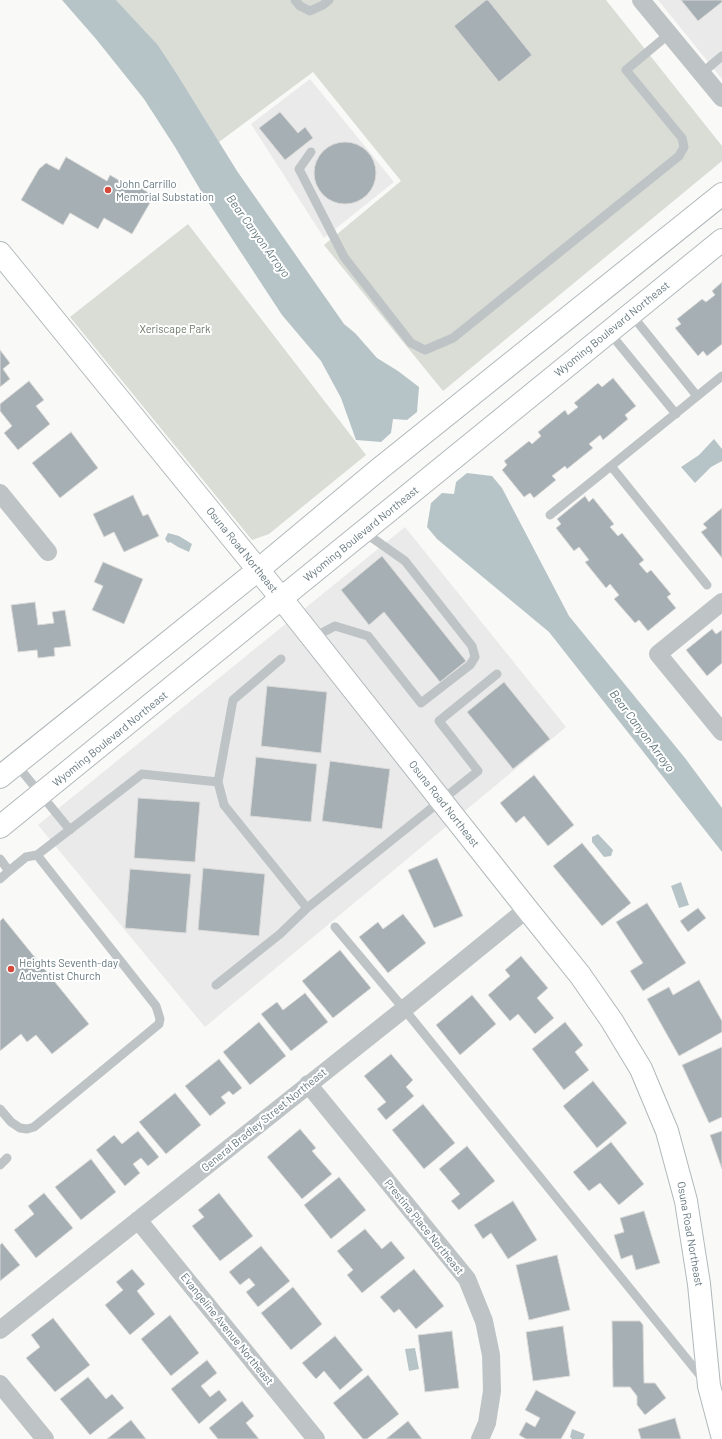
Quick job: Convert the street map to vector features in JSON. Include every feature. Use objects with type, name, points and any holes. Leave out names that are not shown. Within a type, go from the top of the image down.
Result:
[{"type":"main road","points":[[8,770],[258,570],[378,470],[722,194]]},
{"type":"main road","name":"Wyoming Boulevard Northeast","points":[[0,827],[722,240]]},
{"type":"main road","name":"Osuna Road Northeast","points":[[0,253],[281,598],[580,975],[612,1021],[641,1069],[667,1131],[686,1201],[699,1284],[709,1386],[722,1435]]},
{"type":"street","points":[[641,0],[722,98]]},
{"type":"street","points":[[0,493],[48,552]]},
{"type":"street","points":[[722,602],[658,654],[722,732]]},
{"type":"street","name":"General Bradley Street Northeast","points":[[0,1330],[404,1009],[527,909]]},
{"type":"street","name":"Prestina Place Northeast","points":[[308,1084],[467,1280],[484,1321],[491,1355],[492,1391],[487,1423],[480,1439]]},
{"type":"street","name":"Evangeline Avenue Northeast","points":[[138,1220],[316,1439]]},
{"type":"street","points":[[0,1384],[45,1439]]},
{"type":"lane","points":[[295,0],[300,6],[310,11],[329,0]]},
{"type":"lane","points":[[311,152],[299,169],[344,257],[411,343],[425,350],[453,338],[679,156],[684,147],[682,138],[626,70],[669,34]]},
{"type":"lane","points":[[702,73],[722,56]]},
{"type":"lane","points":[[631,314],[697,396]]},
{"type":"lane","points":[[609,332],[676,414]]},
{"type":"lane","points":[[550,515],[722,376]]},
{"type":"lane","points":[[611,466],[707,585]]},
{"type":"lane","points":[[312,638],[335,626],[368,636],[421,703],[470,665],[475,657],[472,646],[405,562],[364,532]]},
{"type":"lane","points":[[281,659],[232,700],[218,782],[224,805],[307,908]]},
{"type":"lane","points":[[216,985],[280,934],[307,908],[478,770],[438,721],[497,674]]},
{"type":"lane","points":[[8,770],[42,794],[70,830]]},
{"type":"lane","points":[[0,878],[26,857],[37,854],[70,830],[142,774],[218,782]]},
{"type":"lane","points":[[0,1109],[11,1122],[20,1128],[27,1129],[34,1127],[159,1024],[159,1015],[156,1006],[37,854]]},
{"type":"lane","points":[[0,859],[9,871]]},
{"type":"lane","points":[[335,927],[404,1009],[709,1386]]},
{"type":"lane","points":[[0,1165],[8,1158]]},
{"type":"shaded area","points":[[658,0],[722,0],[722,79]]},
{"type":"shaded area","points":[[310,79],[394,182],[324,238],[251,124]]},
{"type":"shaded area","points":[[405,527],[566,727],[205,1027],[38,825]]},
{"type":"green space","points":[[116,0],[606,0],[722,146],[722,161],[443,391],[324,245],[401,181],[313,72],[219,142],[158,45]]},
{"type":"green space","name":"Xeriscape Park","points":[[188,224],[366,455],[269,534],[252,540],[70,317]]},
{"type":"water","name":"Bear Canyon Arroyo","points":[[62,0],[116,0],[158,45],[237,171],[344,324],[355,333],[377,358],[398,371],[419,387],[417,412],[407,420],[393,419],[391,433],[381,442],[356,440],[341,398],[321,361],[282,315],[204,196],[144,99],[96,39]]},
{"type":"water","points":[[714,439],[722,449],[722,461],[711,467],[695,483],[681,467],[699,455]]},
{"type":"water","name":"Bear Canyon Arroyo","points":[[467,473],[492,476],[502,488],[569,616],[685,758],[722,808],[722,852],[549,632],[437,539],[427,527],[431,503],[442,493],[454,494],[456,482]]},
{"type":"water","points":[[168,533],[179,536],[192,544],[189,552],[170,542],[168,543],[165,539]]},
{"type":"water","points":[[598,834],[613,850],[611,856],[604,857],[592,842],[592,837]]},
{"type":"water","points":[[681,882],[689,905],[679,908],[671,886]]},
{"type":"water","points":[[415,1348],[419,1369],[409,1371],[405,1349]]},
{"type":"water","points":[[572,1429],[585,1434],[583,1439],[572,1439],[570,1437]]},
{"type":"building","points":[[486,0],[488,0],[532,55],[499,82],[454,26]]},
{"type":"building","points":[[681,0],[722,0],[722,2],[698,21]]},
{"type":"building","points":[[280,112],[298,133],[305,127],[313,138],[285,160],[259,128]]},
{"type":"building","points":[[345,142],[357,145],[367,151],[373,161],[376,173],[373,185],[367,195],[357,201],[345,204],[333,201],[323,195],[317,185],[314,173],[317,161],[323,151],[333,145]]},
{"type":"building","points":[[66,157],[107,181],[110,175],[132,188],[134,184],[154,196],[132,234],[104,218],[98,229],[70,213],[63,225],[21,200],[39,169],[46,163],[59,170]]},
{"type":"building","points":[[722,282],[722,344],[707,356],[703,351],[698,356],[675,328],[681,324],[677,319],[702,299],[706,302],[715,295],[712,291]]},
{"type":"building","points":[[0,350],[10,363],[3,369],[10,379],[0,387]]},
{"type":"building","points":[[613,378],[636,406],[625,415],[628,419],[603,440],[600,435],[589,444],[593,448],[567,469],[565,466],[552,476],[556,480],[534,498],[530,493],[524,497],[502,470],[507,465],[504,461],[529,441],[532,444],[541,436],[538,432],[565,410],[568,415],[578,407],[574,403],[598,383],[602,387]]},
{"type":"building","points":[[29,381],[44,400],[36,406],[50,424],[18,450],[4,433],[12,426],[0,411],[0,404]]},
{"type":"building","points":[[71,432],[98,468],[60,498],[32,463]]},
{"type":"building","points":[[133,495],[143,516],[148,514],[159,536],[124,552],[114,532],[104,537],[93,514]]},
{"type":"building","points":[[585,496],[589,502],[593,498],[614,524],[610,527],[618,536],[622,533],[644,560],[639,564],[647,573],[651,570],[671,594],[667,597],[676,608],[648,631],[639,620],[635,623],[614,599],[619,595],[610,584],[606,588],[585,562],[589,560],[579,547],[574,551],[556,528],[561,524],[557,519]]},
{"type":"building","points":[[722,508],[722,558],[701,532],[707,528],[703,524]]},
{"type":"building","points":[[382,556],[466,661],[440,682],[384,612],[369,625],[341,590]]},
{"type":"building","points":[[103,562],[143,579],[124,624],[92,610],[103,586],[94,582]]},
{"type":"building","points":[[35,602],[38,625],[54,623],[52,612],[65,610],[71,646],[54,648],[55,656],[38,658],[37,650],[18,652],[11,605]]},
{"type":"building","points":[[712,629],[716,634],[722,630],[722,663],[707,676],[686,650]]},
{"type":"building","points":[[504,682],[550,739],[513,769],[467,712]]},
{"type":"building","points":[[267,686],[327,692],[321,753],[261,746]]},
{"type":"building","points":[[256,757],[317,764],[311,822],[250,816]]},
{"type":"building","points":[[330,761],[390,769],[382,829],[322,821]]},
{"type":"building","points":[[534,775],[574,825],[548,846],[524,816],[516,823],[500,803]]},
{"type":"building","points":[[138,798],[200,802],[195,862],[134,858]]},
{"type":"building","points":[[582,843],[631,903],[602,926],[553,866]]},
{"type":"building","points":[[437,858],[463,916],[434,928],[408,870]]},
{"type":"building","points":[[203,868],[265,874],[259,936],[198,930]]},
{"type":"building","points":[[130,869],[191,874],[186,933],[125,928]]},
{"type":"building","points":[[647,903],[686,963],[643,991],[630,971],[643,963],[616,922]]},
{"type":"building","points":[[698,908],[706,918],[688,932],[680,921]]},
{"type":"building","points":[[403,914],[426,943],[388,973],[359,937],[378,922],[383,929]]},
{"type":"building","points":[[3,918],[89,1024],[52,1054],[36,1035],[27,1042],[21,1034],[0,1051],[0,921]]},
{"type":"building","points":[[340,950],[371,988],[333,1018],[302,981]]},
{"type":"building","points":[[521,956],[548,988],[537,998],[554,1018],[535,1034],[518,1014],[510,1021],[488,995],[510,976],[505,970]]},
{"type":"building","points":[[699,980],[722,1021],[722,1032],[679,1056],[647,999],[669,987],[673,995]]},
{"type":"building","points":[[305,993],[328,1022],[291,1051],[261,1014],[277,1002],[283,1010]]},
{"type":"building","points":[[472,995],[496,1024],[460,1055],[436,1025]]},
{"type":"building","points":[[259,1022],[286,1056],[250,1085],[223,1052]]},
{"type":"building","points":[[565,1022],[583,1045],[575,1052],[589,1070],[564,1090],[532,1049]]},
{"type":"building","points":[[722,1047],[722,1117],[709,1123],[682,1065]]},
{"type":"building","points":[[391,1054],[413,1080],[406,1087],[414,1096],[386,1120],[377,1109],[386,1102],[364,1076]]},
{"type":"building","points":[[219,1059],[242,1088],[233,1095],[229,1091],[221,1097],[226,1103],[210,1116],[185,1086]]},
{"type":"building","points":[[593,1081],[627,1123],[597,1148],[563,1106]]},
{"type":"building","points":[[175,1093],[201,1125],[166,1154],[139,1122]]},
{"type":"building","points":[[423,1104],[455,1143],[424,1169],[392,1130]]},
{"type":"building","points":[[300,1129],[316,1148],[312,1151],[332,1174],[302,1199],[267,1157]]},
{"type":"building","points":[[138,1131],[159,1157],[148,1166],[141,1158],[133,1164],[140,1173],[125,1186],[96,1150],[114,1135],[122,1144]]},
{"type":"building","points":[[722,1131],[722,1169],[710,1135]]},
{"type":"building","points":[[611,1142],[644,1184],[619,1205],[600,1183],[589,1191],[573,1172]]},
{"type":"building","points":[[467,1146],[495,1181],[459,1210],[451,1201],[460,1194],[439,1169]]},
{"type":"building","points":[[91,1159],[116,1192],[81,1220],[55,1187]]},
{"type":"building","points":[[339,1177],[366,1210],[331,1239],[304,1205]]},
{"type":"building","points":[[44,1193],[73,1228],[36,1258],[14,1230],[34,1214],[28,1206]]},
{"type":"building","points":[[219,1193],[253,1236],[220,1261],[192,1226],[204,1217],[198,1210]]},
{"type":"building","points":[[513,1201],[537,1240],[508,1259],[491,1233],[483,1239],[474,1225]]},
{"type":"building","points":[[644,1211],[660,1263],[636,1270],[632,1255],[621,1259],[614,1235],[624,1232],[620,1218]]},
{"type":"building","points":[[365,1229],[382,1249],[391,1241],[405,1258],[362,1293],[347,1275],[353,1270],[337,1251]]},
{"type":"building","points":[[2,1243],[20,1265],[0,1281],[0,1245]]},
{"type":"building","points":[[261,1246],[290,1281],[258,1307],[246,1292],[255,1285],[249,1278],[240,1285],[229,1272]]},
{"type":"building","points":[[557,1255],[570,1310],[529,1320],[516,1265]]},
{"type":"building","points":[[132,1269],[145,1284],[137,1291],[155,1314],[130,1335],[105,1305],[123,1290],[116,1282]]},
{"type":"building","points":[[414,1269],[444,1306],[416,1329],[399,1309],[394,1313],[380,1297]]},
{"type":"building","points":[[293,1287],[322,1324],[291,1350],[261,1313]]},
{"type":"building","points":[[170,1315],[199,1353],[171,1376],[141,1339]]},
{"type":"building","points":[[53,1318],[90,1365],[55,1392],[26,1358],[40,1347],[31,1335]]},
{"type":"building","points":[[612,1321],[640,1321],[643,1325],[644,1383],[655,1383],[666,1398],[645,1415],[637,1405],[637,1396],[630,1387],[613,1387]]},
{"type":"building","points":[[563,1326],[570,1376],[533,1381],[526,1332]]},
{"type":"building","points":[[452,1331],[459,1388],[425,1392],[418,1335]]},
{"type":"building","points":[[335,1336],[363,1370],[340,1390],[324,1371],[316,1379],[302,1363]]},
{"type":"building","points":[[207,1360],[217,1373],[201,1386],[210,1397],[219,1390],[227,1400],[199,1424],[171,1389]]},
{"type":"building","points":[[368,1375],[399,1414],[367,1439],[363,1439],[333,1403]]},
{"type":"building","points":[[88,1377],[106,1399],[112,1394],[124,1408],[90,1435],[60,1399]]},
{"type":"building","points":[[536,1390],[576,1412],[561,1439],[526,1439],[519,1435],[526,1422],[535,1427],[540,1418],[525,1410]]},
{"type":"building","points":[[242,1401],[254,1416],[246,1423],[259,1439],[218,1439],[209,1428]]},
{"type":"building","points":[[675,1418],[681,1439],[641,1439],[638,1429]]},
{"type":"building","points":[[131,1420],[146,1439],[107,1439]]},
{"type":"building","points":[[408,1421],[422,1439],[386,1439]]},
{"type":"place","name":"John Carrillo Memorial Substation","points":[[108,190]]},
{"type":"place","name":"Heights Seventh-day Adventist Church","points":[[11,969]]}]
